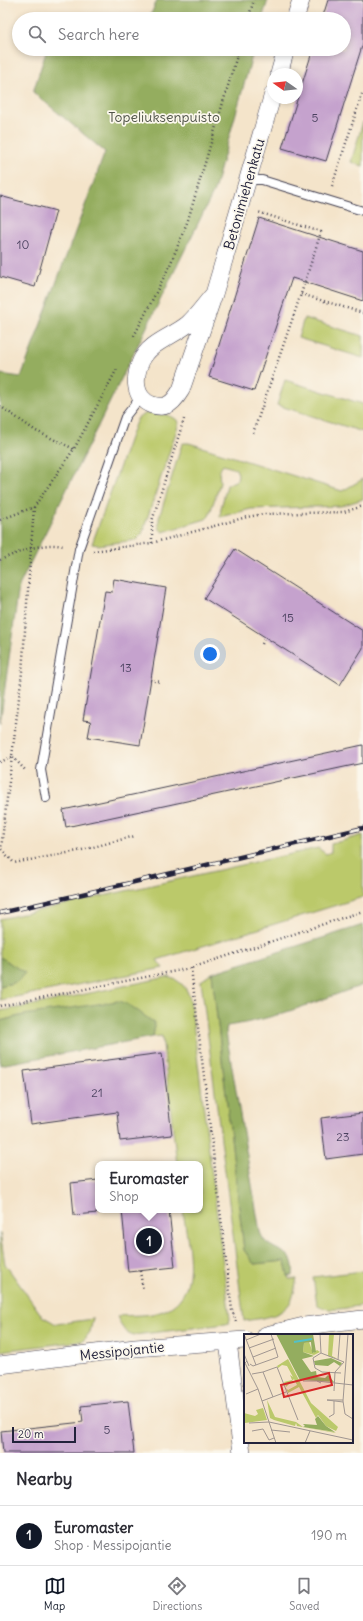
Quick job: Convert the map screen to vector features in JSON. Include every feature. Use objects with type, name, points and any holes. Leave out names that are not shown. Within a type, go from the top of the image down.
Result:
[{"type":"street","points":[[297,12],[301,0]]},
{"type":"street","points":[[281,68],[284,56]]},
{"type":"street","name":"Betonimiehenkatu","points":[[214,294],[189,323],[150,349],[142,360],[136,374],[136,387],[140,398],[147,403],[155,406],[168,405],[175,399],[181,390],[214,294],[270,104]]},
{"type":"street","points":[[270,1334],[304,1326],[363,1319]]},
{"type":"street","points":[[238,1341],[242,1453]]},
{"type":"street","name":"Messipojantie","points":[[0,1365],[135,1348],[238,1341]]},
{"type":"lane","points":[[247,180],[262,180],[363,211]]},
{"type":"lane","points":[[46,798],[41,770],[79,549],[126,417],[140,398]]},
{"type":"path","points":[[250,12],[254,0]]},
{"type":"path","points":[[133,338],[170,265],[188,220],[237,56]]},
{"type":"path","points":[[328,200],[363,91]]},
{"type":"path","points":[[252,210],[321,232],[253,433]]},
{"type":"path","points":[[301,294],[363,313]]},
{"type":"path","points":[[0,520],[34,507],[54,481],[74,449],[119,366]]},
{"type":"path","points":[[0,406],[36,431],[74,449]]},
{"type":"path","points":[[0,560],[30,547],[53,544],[92,552],[135,547],[263,514],[344,512],[363,506]]},
{"type":"path","points":[[34,507],[22,672],[1,849],[14,863],[78,851],[135,836]]},
{"type":"path","points":[[262,644],[265,637]]},
{"type":"path","points":[[150,680],[160,682]]},
{"type":"path","points":[[0,762],[12,757]]},
{"type":"path","points":[[0,1006],[191,968],[363,911]]},
{"type":"path","points":[[191,968],[232,1310],[238,1341]]},
{"type":"path","points":[[140,1271],[143,1290]]},
{"type":"green space","points":[[157,0],[268,0],[264,12],[152,12]]},
{"type":"green space","name":"Topeliuksenpuisto","points":[[45,56],[252,56],[214,191],[19,586],[0,723],[0,374],[21,377],[105,152],[33,92]]},
{"type":"green space","points":[[363,122],[363,166],[351,162]]},
{"type":"green space","points":[[304,318],[363,336],[363,358],[298,338]]},
{"type":"green space","points":[[285,380],[363,404],[363,432],[277,405]]},
{"type":"green space","points":[[147,413],[173,417],[179,423],[142,534],[136,540],[98,545],[92,544],[135,424],[138,418]]},
{"type":"green space","points":[[189,443],[342,491],[363,479],[363,499],[341,506],[251,509],[220,517],[227,485],[237,480],[238,474],[236,469],[223,465],[219,471],[220,483],[209,516],[206,519],[163,532],[160,528],[159,518],[182,444]]},
{"type":"green space","points":[[363,835],[363,897],[157,960],[163,968],[0,1000],[0,986],[17,982],[2,958],[0,958],[0,919],[318,848],[326,854],[331,852],[331,844]]},
{"type":"green space","points":[[363,925],[363,985],[279,1014],[227,1026],[226,1032],[260,1232],[264,1240],[269,1245],[289,1256],[292,1261],[293,1276],[288,1276],[285,1261],[254,1264],[244,1250],[212,973]]},
{"type":"green space","points":[[0,958],[25,973],[17,982],[0,986]]},
{"type":"green space","points":[[212,973],[244,1250],[254,1264],[285,1261],[289,1279],[297,1279],[290,1303],[281,1312],[263,1318],[244,1321],[201,981]]},
{"type":"green space","points":[[167,977],[179,982],[185,987],[190,999],[230,1319],[229,1323],[134,1335],[127,1332],[123,1328],[117,1316],[145,1315],[160,1312],[174,1305],[183,1295],[188,1282],[190,1268],[183,1213],[203,1213],[203,1161],[177,1161],[162,1036],[153,1037],[155,1023],[143,1016],[24,1015],[0,1021],[0,1011]]},
{"type":"green space","points":[[118,1001],[132,1007],[155,1023],[153,1037],[0,1065],[0,1021],[24,1015]]},
{"type":"green space","points":[[0,1233],[5,1264],[42,1316],[56,1324],[93,1319],[90,1332],[83,1341],[0,1351]]},
{"type":"green space","points":[[363,1271],[363,1305],[327,1309],[317,1304],[313,1277]]},
{"type":"building","points":[[328,0],[363,0],[363,43],[326,161],[282,148],[296,104],[303,104],[303,81],[311,56],[351,56],[351,12],[324,12]]},
{"type":"building","points":[[0,196],[56,211],[35,287],[0,277]]},
{"type":"building","points":[[259,218],[363,251],[363,301],[292,278],[254,391],[209,377]]},
{"type":"building","points":[[235,549],[363,631],[363,648],[340,685],[204,598]]},
{"type":"building","points":[[114,579],[166,588],[140,745],[88,737],[91,721],[83,720],[105,591],[112,592]]},
{"type":"building","points":[[363,745],[363,763],[66,827],[63,810]]},
{"type":"building","points":[[162,1053],[172,1135],[120,1141],[117,1112],[31,1124],[24,1071]]},
{"type":"building","points":[[363,1113],[363,1154],[326,1159],[321,1118]]},
{"type":"building","points":[[95,1180],[95,1213],[98,1213],[74,1215],[71,1183]]},
{"type":"building","points":[[122,1213],[169,1213],[175,1267],[128,1272]]},
{"type":"building","points":[[128,1401],[134,1453],[3,1453],[1,1431],[83,1422],[81,1406]]},
{"type":"railway","points":[[0,913],[363,828]]},
{"type":"place","name":"Euromaster","points":[[149,1241]]}]
